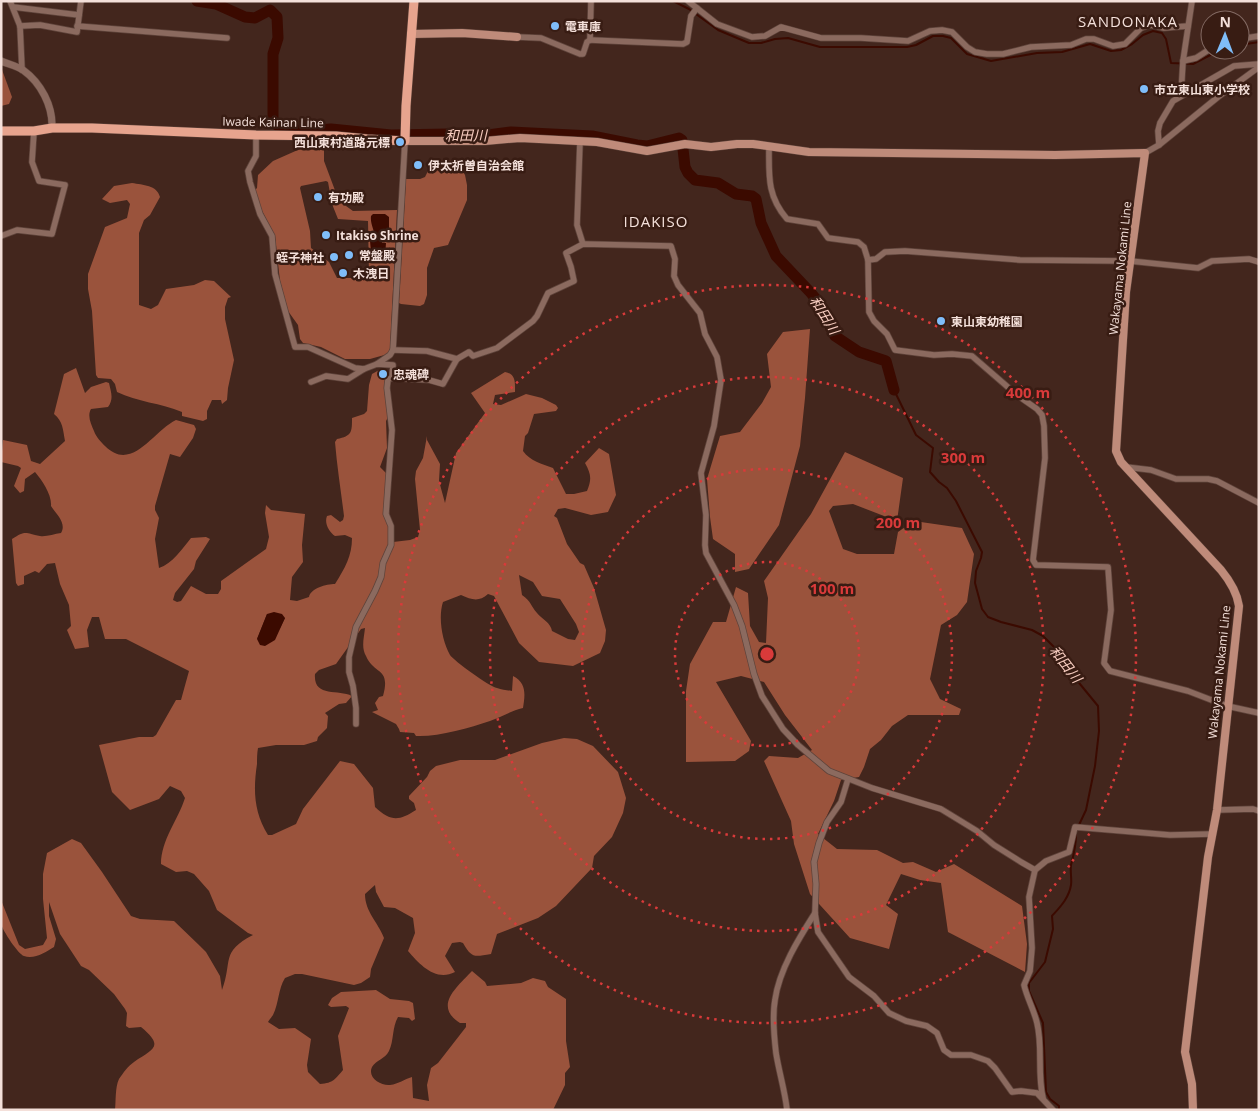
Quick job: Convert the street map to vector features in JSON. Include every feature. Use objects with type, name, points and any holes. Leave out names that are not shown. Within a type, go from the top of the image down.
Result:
[{"type":"main road","points":[[414,1],[405,137],[485,141],[520,138],[580,141],[611,144],[647,151],[683,144],[711,147],[754,144],[809,152],[1045,155],[1144,152]]},
{"type":"main road","points":[[411,34],[462,33],[517,37]]},
{"type":"main road","name":"Iwade Kainan Line","points":[[1,131],[101,128],[256,135],[336,136],[367,139],[405,137]]},
{"type":"main road","name":"Wakayama Nokami Line","points":[[1144,152],[1126,292],[1116,451],[1121,462],[1221,570],[1231,584],[1238,598],[1239,606],[1217,810],[1212,834],[1185,1052],[1192,1084],[1193,1110]]},
{"type":"street","points":[[20,26],[40,25],[77,32],[81,1]]},
{"type":"street","points":[[517,37],[541,38],[583,54],[587,42],[590,40],[591,1]]},
{"type":"street","points":[[688,1],[717,24],[752,37],[765,36],[781,27],[821,38],[908,41],[930,31],[942,30],[952,32],[975,52],[987,54],[1003,54],[1031,47],[1071,45],[1094,38],[1113,46],[1125,44],[1141,28],[1151,26],[1164,28],[1188,26]]},
{"type":"street","points":[[1181,95],[1183,61],[1192,1]]},
{"type":"street","points":[[22,70],[20,26],[12,4],[79,15]]},
{"type":"street","points":[[590,40],[682,44],[687,42],[691,16],[697,8]]},
{"type":"street","points":[[77,26],[227,38]]},
{"type":"street","points":[[1183,61],[1200,55]]},
{"type":"street","points":[[1,61],[22,70],[36,83],[44,94],[53,117],[52,128]]},
{"type":"street","points":[[1160,145],[1158,139],[1160,123],[1169,106],[1181,95],[1234,66],[1259,66]]},
{"type":"street","points":[[1144,152],[1160,145],[1259,66]]},
{"type":"street","points":[[1,236],[17,230],[52,234],[65,185],[39,181],[32,162],[34,131]]},
{"type":"street","points":[[256,135],[256,156],[248,171],[250,182],[260,214],[273,240],[276,274],[295,347],[308,347],[355,368],[364,369]]},
{"type":"street","points":[[311,382],[326,376],[348,379],[364,369],[378,364],[390,355],[393,350],[405,137]]},
{"type":"street","points":[[580,141],[577,225],[583,244]]},
{"type":"street","points":[[769,147],[772,194],[781,212],[787,218],[818,224],[828,238],[858,242],[864,247],[868,260],[869,312],[874,321],[886,334],[895,350],[934,355],[972,356],[1017,395],[1038,409],[1042,415],[1045,458],[1033,560],[1036,565],[1108,566],[1111,610],[1104,663],[1110,671],[1188,691],[1227,706],[1259,714]]},
{"type":"street","points":[[356,724],[353,686],[349,672],[351,640],[381,577],[383,563],[391,545],[391,526],[386,514],[392,430],[387,388],[388,379],[429,380],[444,384],[457,359],[469,352],[473,356],[497,348],[538,316],[548,293],[574,281],[566,253],[583,244],[671,246],[675,259],[674,276],[678,285],[700,314],[705,334],[717,356],[721,380],[714,426],[701,474],[706,514],[704,544],[706,553],[734,605],[742,626],[754,674],[769,709],[798,745],[829,771],[941,809],[977,831],[1014,858],[1036,870]]},
{"type":"street","points":[[868,260],[876,259],[885,252],[905,251],[1020,260],[1130,261],[1198,268],[1212,261],[1249,259],[1259,262]]},
{"type":"street","points":[[393,350],[427,352],[457,359]]},
{"type":"street","points":[[378,364],[394,364],[392,378]]},
{"type":"street","points":[[1126,467],[1151,470],[1176,479],[1208,479],[1217,481],[1259,503]]},
{"type":"street","points":[[848,779],[841,802],[828,822],[819,843],[814,862],[816,884],[815,913],[818,932],[849,977],[874,996],[889,1013],[906,1021],[927,1026],[937,1033],[944,1050],[951,1054],[971,1055],[988,1061],[1012,1092],[1038,1093],[1053,1110]]},
{"type":"street","points":[[1217,810],[1253,809],[1259,811]]},
{"type":"street","points":[[1043,1098],[1040,1086],[1040,1050],[1037,1022],[1024,985],[1030,971],[1032,948],[1029,897],[1036,870],[1046,861],[1069,852],[1075,827],[1170,835],[1212,834]]},
{"type":"street","points":[[787,1110],[776,1054],[774,1000],[790,957],[815,913]]},
{"type":"shaded area","points":[[1,67],[12,97],[9,104],[1,106]]},
{"type":"shaded area","points":[[324,140],[324,161],[339,201],[353,211],[397,210],[390,349],[388,354],[370,359],[345,359],[321,347],[303,343],[300,339],[298,325],[288,311],[280,281],[275,236],[261,209],[255,190],[257,188],[258,175],[273,161],[300,149],[303,141]],"holes":[[[328,182],[332,204],[338,219],[368,221],[369,275],[367,278],[337,278],[329,262],[311,248],[310,231],[300,188],[301,186]]]},
{"type":"shaded area","points":[[450,160],[457,162],[465,175],[467,200],[448,245],[434,248],[427,268],[427,295],[424,304],[420,306],[401,304],[399,303],[406,179],[425,177],[433,161]]},
{"type":"shaded area","points":[[132,183],[153,188],[160,197],[150,215],[144,220],[139,233],[139,305],[151,309],[158,305],[166,289],[194,285],[205,280],[214,281],[231,297],[228,298],[225,307],[225,319],[234,360],[227,400],[222,404],[221,400],[212,400],[207,411],[207,419],[203,421],[182,416],[182,412],[174,409],[117,392],[115,384],[111,379],[98,378],[96,375],[88,274],[105,227],[127,218],[130,204],[127,200],[110,203],[102,199],[114,186]]},
{"type":"shaded area","points":[[373,214],[385,214],[389,217],[389,229],[382,230],[382,243],[386,243],[385,257],[383,258],[375,257],[371,252],[370,241],[375,240],[371,219]]},
{"type":"shaded area","points":[[810,329],[800,446],[779,525],[749,569],[735,572],[735,554],[713,539],[710,517],[707,479],[720,436],[740,432],[762,403],[771,387],[767,354],[783,332]]},
{"type":"shaded area","points":[[76,368],[85,393],[91,387],[106,382],[109,383],[112,395],[110,404],[108,407],[91,409],[89,417],[97,437],[115,453],[124,455],[133,453],[167,425],[176,420],[194,425],[196,429],[193,438],[180,457],[170,454],[155,506],[159,518],[155,539],[159,568],[173,559],[191,538],[206,537],[210,539],[196,561],[194,569],[175,593],[173,600],[177,602],[181,601],[191,586],[206,594],[218,594],[221,589],[221,581],[266,549],[269,537],[265,513],[266,505],[271,510],[305,514],[302,545],[303,562],[292,577],[290,600],[297,601],[309,597],[316,589],[335,584],[347,562],[351,551],[352,538],[345,535],[335,536],[329,530],[326,519],[327,516],[331,515],[340,522],[344,516],[335,442],[337,439],[350,433],[352,418],[367,411],[372,374],[381,369],[388,374],[392,409],[386,421],[387,448],[380,467],[387,474],[393,542],[418,537],[420,530],[415,479],[416,471],[423,458],[427,436],[427,440],[440,464],[439,481],[445,503],[456,453],[485,413],[471,393],[505,372],[513,377],[515,392],[495,395],[493,404],[501,405],[526,394],[542,398],[558,408],[556,411],[534,414],[528,433],[525,436],[523,451],[533,460],[553,468],[566,494],[587,491],[590,477],[585,463],[599,448],[609,454],[616,495],[608,512],[591,515],[565,508],[558,509],[554,516],[557,518],[567,544],[580,563],[584,565],[594,588],[606,630],[605,641],[600,653],[573,666],[539,662],[519,643],[494,596],[488,594],[482,598],[475,599],[461,595],[443,602],[441,615],[442,629],[450,655],[472,673],[497,688],[512,691],[513,676],[518,679],[524,690],[523,708],[482,724],[444,734],[416,736],[414,733],[400,732],[396,724],[372,712],[378,710],[375,703],[379,697],[383,696],[385,680],[381,672],[369,662],[364,653],[365,628],[361,629],[336,664],[319,670],[315,674],[315,682],[322,690],[352,696],[346,703],[339,704],[325,713],[328,716],[327,728],[318,737],[317,741],[304,745],[276,745],[258,748],[257,754],[255,792],[257,810],[268,835],[296,824],[303,809],[340,761],[354,764],[373,788],[375,807],[386,815],[395,818],[400,818],[416,810],[409,796],[436,766],[460,760],[495,760],[542,743],[564,738],[577,739],[593,746],[618,772],[626,798],[623,813],[612,837],[594,856],[592,868],[556,906],[538,918],[497,934],[491,954],[474,955],[471,954],[463,943],[452,943],[445,956],[455,972],[441,975],[429,970],[408,951],[415,933],[413,918],[395,908],[384,907],[376,892],[375,885],[365,894],[367,906],[384,938],[371,969],[370,977],[354,985],[302,974],[295,974],[285,978],[275,1010],[268,1022],[279,1029],[295,1028],[311,1039],[307,1065],[308,1072],[320,1084],[328,1083],[334,1080],[343,1070],[338,1036],[349,1008],[346,1006],[331,1007],[328,1005],[332,998],[341,992],[376,990],[390,999],[409,1001],[413,1003],[415,1019],[412,1021],[409,1018],[398,1017],[389,1051],[372,1067],[371,1075],[379,1083],[386,1085],[396,1084],[412,1077],[413,1098],[429,1101],[427,1085],[431,1068],[438,1063],[466,1027],[466,1023],[460,1023],[452,1017],[448,1010],[448,1003],[454,990],[466,977],[472,971],[487,986],[521,983],[533,978],[545,981],[548,987],[566,999],[566,1041],[570,1067],[565,1073],[565,1085],[553,1110],[115,1110],[116,1090],[119,1079],[130,1066],[154,1047],[153,1039],[141,1027],[129,1028],[126,1026],[127,1013],[125,1009],[114,994],[89,970],[81,966],[60,934],[49,902],[49,916],[56,939],[54,947],[40,955],[28,957],[18,951],[2,927],[1,900],[19,945],[25,949],[43,945],[47,938],[43,899],[43,874],[47,853],[72,839],[81,843],[131,916],[140,919],[174,921],[206,952],[220,976],[222,990],[232,952],[243,941],[253,935],[217,910],[209,891],[194,874],[187,871],[176,872],[161,864],[167,838],[185,798],[181,791],[170,786],[159,799],[130,810],[112,792],[99,745],[156,735],[176,700],[181,700],[189,671],[126,639],[105,639],[99,617],[92,617],[87,630],[89,647],[75,649],[67,630],[71,626],[69,605],[60,584],[55,563],[47,564],[39,573],[35,571],[24,576],[24,584],[18,586],[16,583],[12,539],[23,533],[47,536],[61,533],[63,526],[51,506],[46,488],[35,472],[25,479],[24,491],[20,493],[14,486],[21,468],[1,462],[3,440],[27,445],[31,461],[40,464],[65,441],[61,423],[54,414],[64,374]],"holes":[[[519,575],[533,582],[542,596],[560,599],[579,632],[575,640],[568,639],[552,631],[548,623],[522,595]],[[267,614],[285,618],[280,628],[257,639]]]},
{"type":"shaded area","points":[[845,452],[903,478],[897,521],[853,504],[833,506],[829,511],[843,549],[857,554],[894,554],[898,532],[914,521],[962,528],[974,554],[967,602],[957,615],[941,625],[930,679],[940,699],[961,709],[959,715],[908,715],[892,726],[881,740],[870,749],[859,777],[841,780],[834,801],[818,834],[837,849],[877,850],[903,863],[913,862],[936,872],[954,864],[1022,906],[1027,944],[1025,972],[948,932],[941,883],[920,880],[901,874],[886,905],[898,914],[889,949],[850,938],[810,894],[794,844],[791,821],[764,761],[769,756],[798,758],[812,750],[785,715],[764,682],[741,676],[716,682],[751,741],[749,751],[735,761],[686,762],[686,691],[690,664],[713,622],[726,622],[736,587],[748,593],[750,626],[759,642],[766,643],[768,598],[764,581],[811,514]]},
{"type":"shaded area","points":[[274,612],[282,614],[285,618],[275,640],[265,646],[260,645],[257,639],[267,614]]},
{"type":"waterway","name":"和田川","points":[[197,1],[216,4],[245,17],[255,18],[270,10],[277,17],[278,38],[273,54],[273,120],[284,130],[331,129],[391,135],[449,134],[480,136],[511,132],[592,136],[647,146],[679,138],[682,140],[685,167],[695,180],[718,183],[736,194],[752,196],[756,199],[761,223],[776,256],[819,303],[835,336],[859,352],[886,361],[894,390]]},
{"type":"waterway","points":[[673,1],[689,9],[718,30],[749,43],[761,43],[788,38],[820,47],[907,47],[916,45],[933,36],[943,36],[951,38],[967,54],[991,61],[1037,53],[1062,52],[1090,44],[1111,51],[1121,50],[1143,35],[1153,31],[1162,33],[1166,39],[1171,63],[1193,64],[1201,60]]},
{"type":"waterway","points":[[1250,43],[1259,42]]},
{"type":"waterway","name":"和田川","points":[[894,390],[916,435],[933,448],[930,472],[947,488],[956,501],[982,552],[976,571],[975,583],[982,609],[988,617],[1032,630],[1043,636],[1054,647],[1066,667],[1098,706],[1099,731],[1095,766],[1086,810],[1078,827]]},
{"type":"waterway","name":"和田川","points":[[1059,1110],[1059,1106],[1050,1099],[1046,1092],[1043,1023],[1029,991],[1029,983],[1045,962],[1053,929],[1052,916],[1064,902],[1070,890],[1071,865],[1075,850],[1076,834]]},
{"type":"place","name":"電車庫","points":[[555,26]]},
{"type":"place","name":"市立東山東小学校","points":[[1144,89]]},
{"type":"place","name":"西山東村道路元標","points":[[400,142]]},
{"type":"place","name":"伊太祈曽自治会館","points":[[418,165]]},
{"type":"place","name":"有功殿","points":[[318,197]]},
{"type":"place","name":"Itakiso Shrine","points":[[326,235]]},
{"type":"place","name":"常盤殿","points":[[349,255]]},
{"type":"place","name":"蛭子神社","points":[[334,257]]},
{"type":"place","name":"木洩日","points":[[343,273]]},
{"type":"place","name":"東山東幼稚園","points":[[941,321]]},
{"type":"place","name":"忠魂碑","points":[[383,374]]},
{"type":"district","name":"SANDONAKA","points":[[1128,21]]},
{"type":"district","name":"IDAKISO","points":[[656,221]]}]
